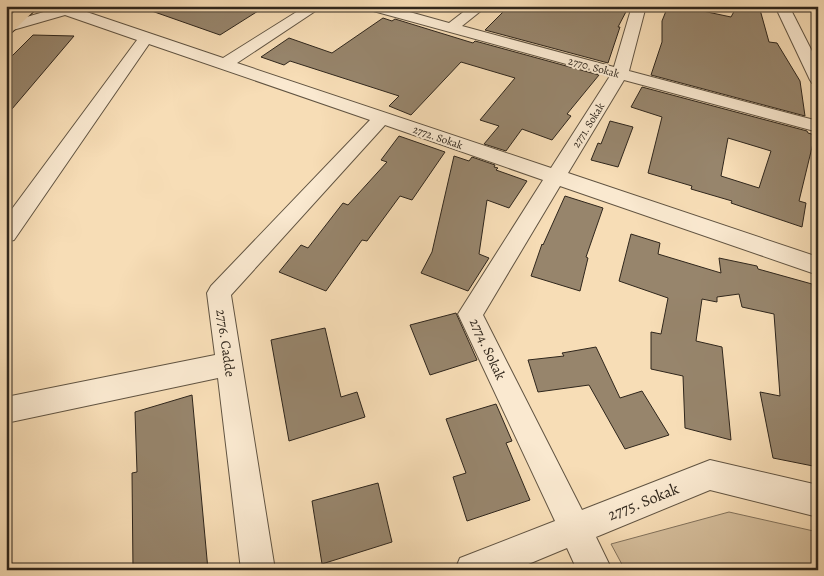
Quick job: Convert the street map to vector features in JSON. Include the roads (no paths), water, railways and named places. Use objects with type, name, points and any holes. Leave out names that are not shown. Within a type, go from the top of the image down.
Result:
[{"type":"main road","points":[[6,28],[31,6]]},
{"type":"street","points":[[225,64],[316,6]]},
{"type":"street","name":"2770. Sokak","points":[[371,6],[818,127]]},
{"type":"street","points":[[451,28],[480,6]]},
{"type":"street","name":"2771. Sokak","points":[[556,177],[620,74],[639,6]]},
{"type":"street","points":[[781,6],[818,80]]},
{"type":"street","points":[[6,28],[62,8]]},
{"type":"street","name":"2772. Sokak","points":[[62,8],[818,266]]},
{"type":"street","points":[[6,234],[146,38]]},
{"type":"street","name":"2776. Cadde","points":[[258,570],[219,293],[382,118]]},
{"type":"street","name":"2774. Sokak","points":[[556,177],[470,314],[574,529]]},
{"type":"street","points":[[6,410],[229,364]]},
{"type":"street","name":"2775. Sokak","points":[[472,570],[710,475],[818,501]]},
{"type":"street","points":[[574,529],[595,570]]}]
